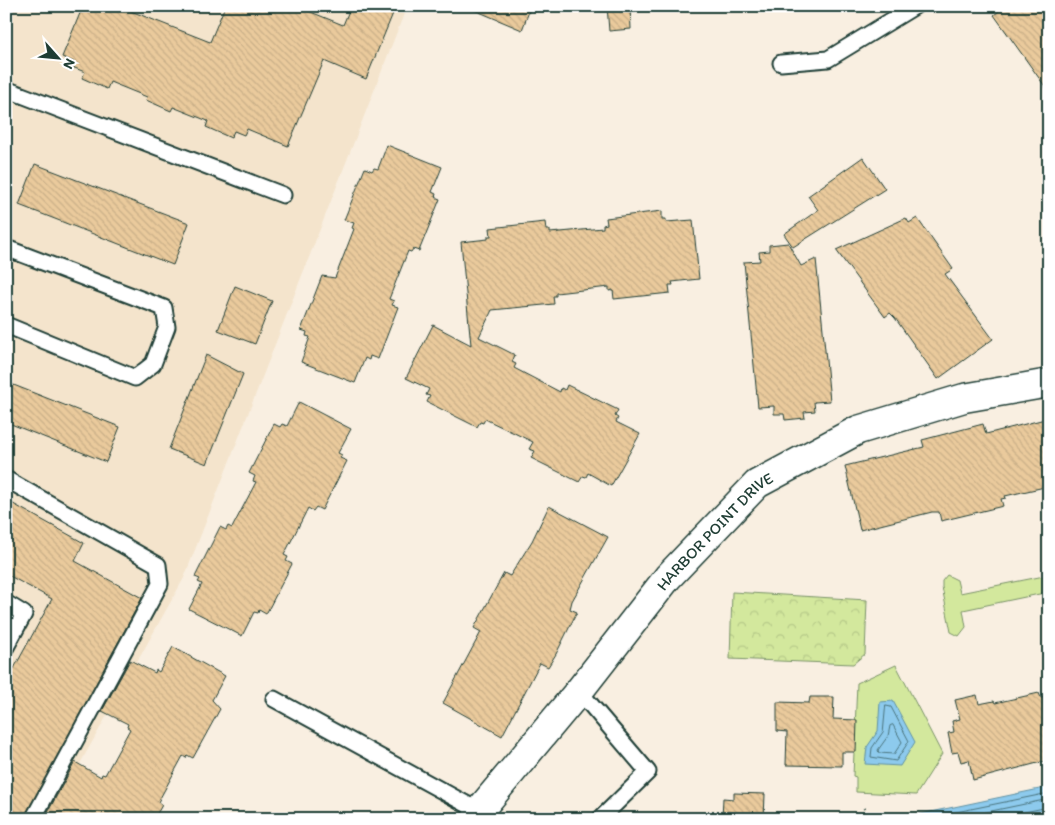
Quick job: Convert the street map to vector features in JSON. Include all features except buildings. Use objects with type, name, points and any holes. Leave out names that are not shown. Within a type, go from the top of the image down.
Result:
[{"type":"street","name":"HARBOR POINT DRIVE","points":[[478,815],[579,691],[668,577],[757,484],[858,430],[964,398],[1049,383]]},
{"type":"lane","points":[[781,63],[828,59],[915,6]]},
{"type":"lane","points":[[6,89],[283,195]]},
{"type":"lane","points":[[6,248],[164,308],[167,327],[153,364],[135,378],[6,325]]},
{"type":"lane","points":[[6,479],[158,565],[160,584],[33,819]]},
{"type":"lane","points":[[6,604],[24,614],[6,647]]},
{"type":"lane","points":[[579,691],[648,772],[600,819]]},
{"type":"lane","points":[[274,700],[478,815]]},
{"type":"path","points":[[864,808],[870,819]]},
{"type":"shaded area","points":[[10,6],[407,6],[184,578],[49,819],[6,819],[6,17]]},
{"type":"green space","points":[[947,575],[957,580],[960,593],[1049,575],[1049,592],[963,610],[966,627],[959,636],[951,632],[942,587],[942,581]]},
{"type":"green space","points":[[732,592],[867,600],[865,654],[853,664],[730,659]]},
{"type":"green space","points":[[896,665],[942,754],[916,795],[856,792],[856,777],[853,776],[857,683]]},
{"type":"water","points":[[893,701],[915,742],[900,766],[865,764],[867,747],[878,731],[880,702]]},
{"type":"water","points":[[1049,787],[1049,819],[897,819]]}]
